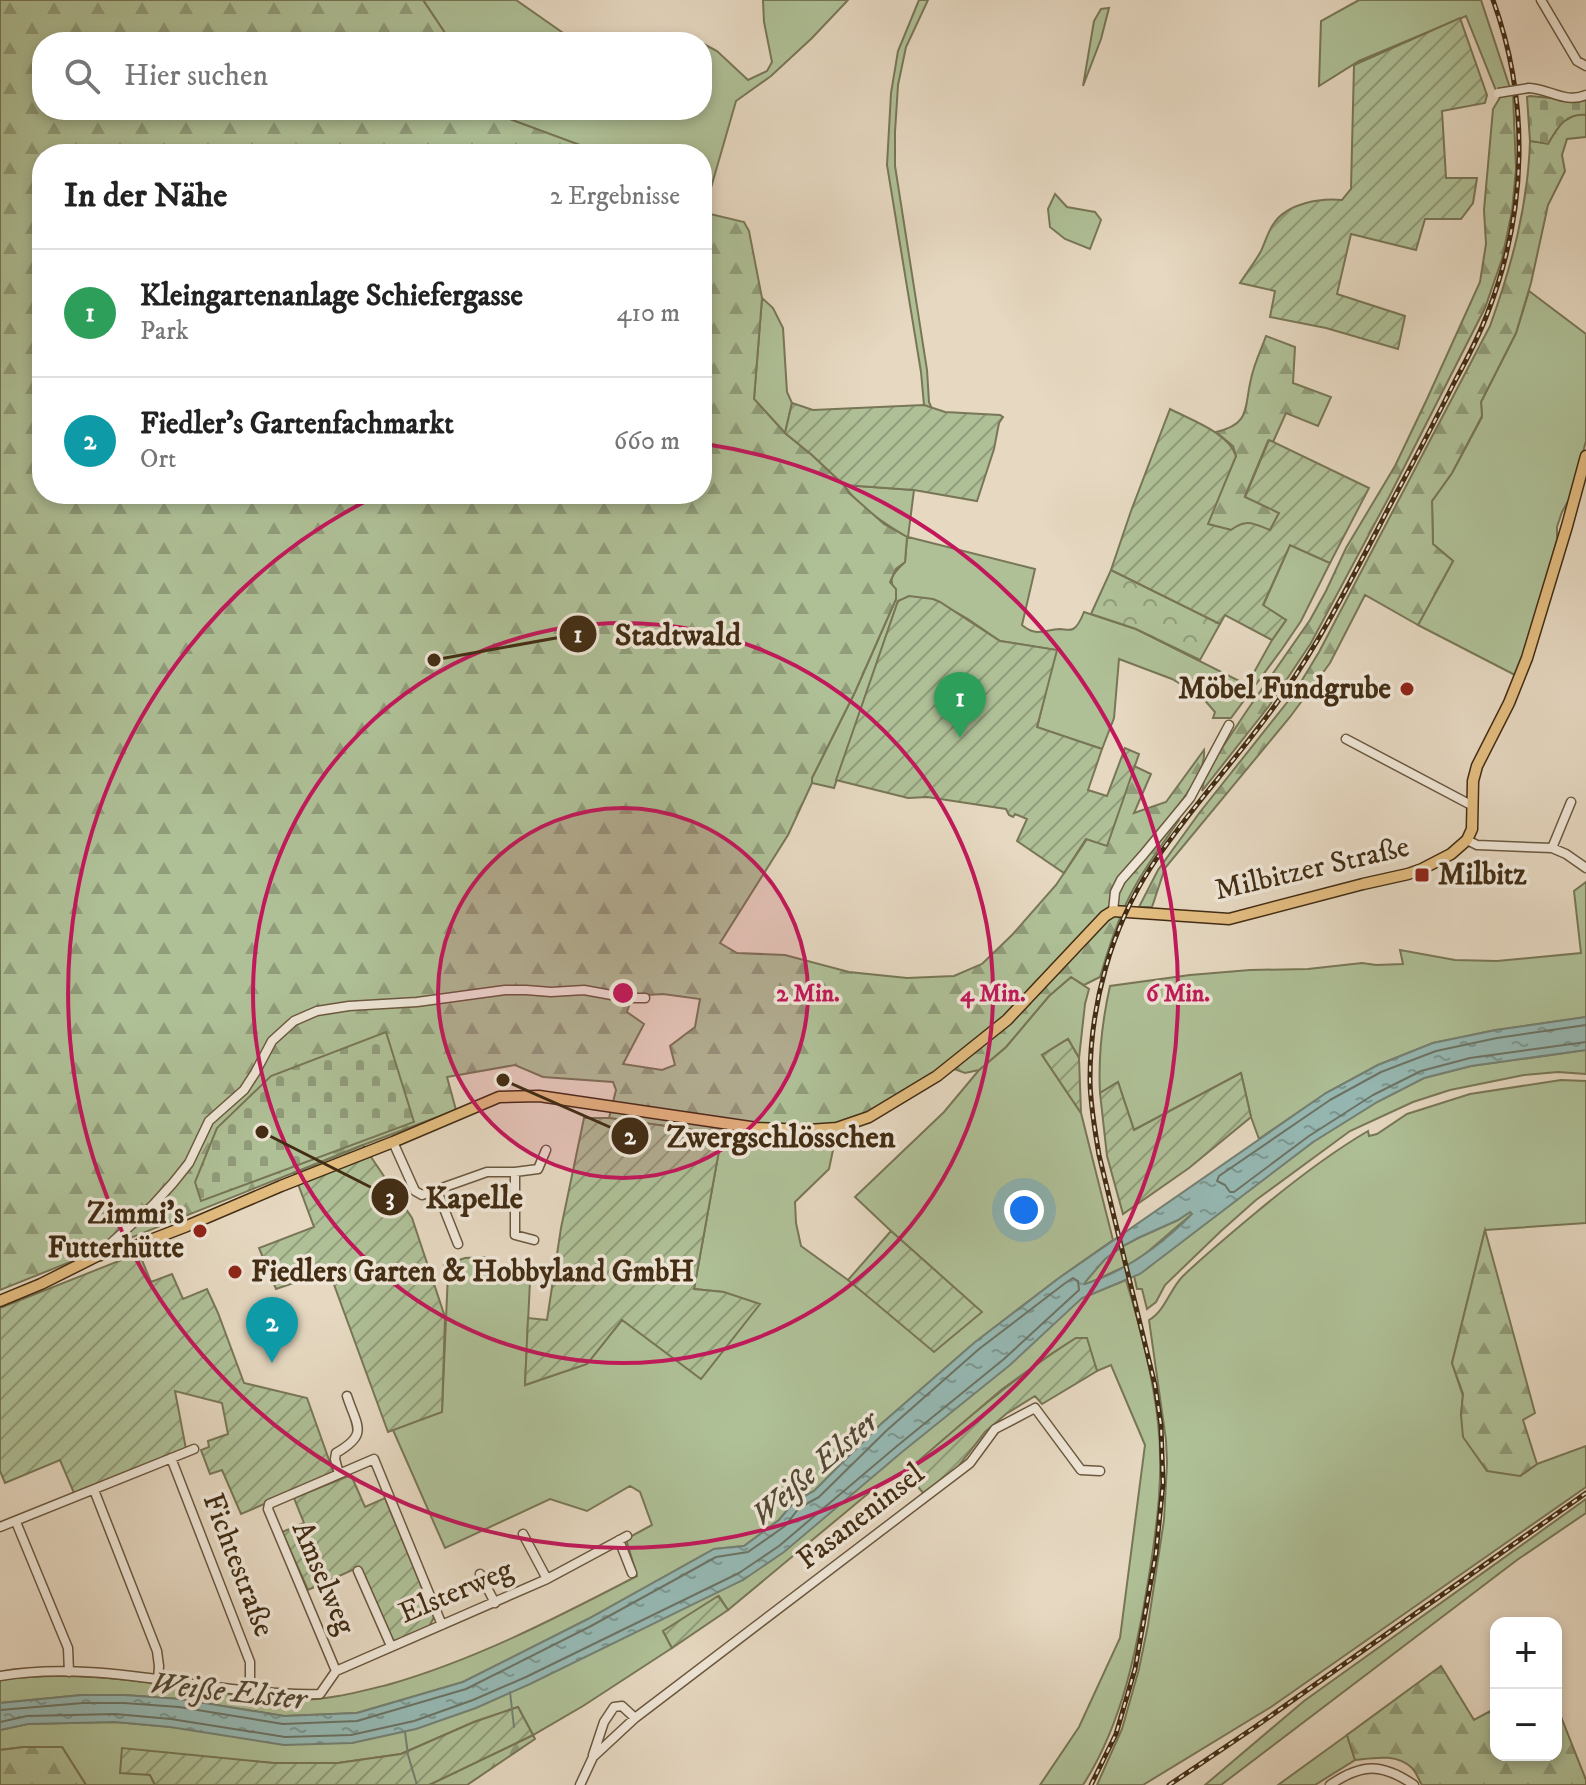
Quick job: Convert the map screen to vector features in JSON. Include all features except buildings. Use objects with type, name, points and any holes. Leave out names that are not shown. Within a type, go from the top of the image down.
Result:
[{"type":"main road","points":[[1467,840],[1472,829],[1471,805],[1477,766],[1509,703],[1527,658],[1586,456]]},
{"type":"main road","name":"Milbitzer Straße","points":[[1113,911],[1229,919],[1408,874],[1451,854],[1467,840]]},
{"type":"main road","points":[[0,1301],[97,1256],[135,1246],[499,1097],[539,1096],[757,1128],[837,1128],[861,1120],[937,1076],[1007,1020],[1113,911]]},
{"type":"street","points":[[1541,0],[1577,61],[1586,66]]},
{"type":"street","points":[[1498,93],[1529,88],[1569,99],[1586,95]]},
{"type":"street","points":[[1113,911],[1115,892],[1121,880],[1190,798],[1229,725]]},
{"type":"street","points":[[1346,739],[1471,805]]},
{"type":"street","points":[[1552,848],[1571,802]]},
{"type":"street","points":[[1467,840],[1477,845],[1552,848],[1586,868]]},
{"type":"street","points":[[97,1256],[173,1183],[189,1163],[209,1121],[244,1090],[272,1041],[294,1021],[317,1011],[349,1006],[417,1002],[505,990],[584,990],[645,998]]},
{"type":"street","points":[[393,1142],[415,1191],[422,1195],[487,1172],[538,1169],[546,1150]]},
{"type":"street","points":[[515,1172],[514,1238],[534,1240]]},
{"type":"street","points":[[437,1191],[458,1244]]},
{"type":"street","points":[[347,1396],[358,1429],[352,1444],[336,1453],[339,1474],[374,1459],[442,1625]]},
{"type":"street","name":"Fasaneninsel","points":[[593,1757],[635,1718],[970,1463],[995,1429],[1035,1408],[1081,1470],[1100,1471]]},
{"type":"street","points":[[0,1527],[194,1449]]},
{"type":"street","name":"Fichtestraße","points":[[171,1458],[250,1662],[250,1692]]},
{"type":"street","name":"Amselweg","points":[[336,1671],[268,1509],[269,1504],[339,1474]]},
{"type":"street","points":[[94,1490],[157,1651],[158,1680]]},
{"type":"street","points":[[16,1522],[68,1648],[69,1672]]},
{"type":"street","points":[[523,1534],[547,1579]]},
{"type":"street","name":"Elsterweg","points":[[336,1671],[547,1579],[623,1538],[632,1573]]},
{"type":"street","points":[[358,1571],[391,1646]]},
{"type":"street","points":[[480,1574],[495,1603]]},
{"type":"street","points":[[0,1676],[69,1672],[283,1695],[320,1694],[336,1671]]},
{"type":"street","name":"Fasaneninsel","points":[[580,1785],[604,1722],[614,1707],[622,1706],[635,1718]]},
{"type":"street","points":[[1330,1785],[1347,1773],[1371,1768],[1395,1772],[1414,1785]]},
{"type":"green space","points":[[0,0],[423,0],[444,32],[32,32],[32,120],[512,120],[577,144],[32,144],[32,504],[712,504],[712,214],[744,222],[749,231],[762,298],[754,399],[849,493],[884,524],[907,537],[905,562],[896,569],[890,582],[896,589],[896,599],[855,692],[812,778],[788,835],[720,943],[737,953],[785,955],[849,972],[907,978],[954,976],[982,964],[1013,934],[1056,885],[1087,839],[1107,845],[1134,766],[1151,774],[1134,813],[1166,802],[1204,750],[1202,766],[1195,782],[1175,810],[1179,820],[1125,906],[1100,977],[1084,985],[1071,977],[1049,996],[1006,1047],[979,1070],[965,1073],[946,1066],[870,1112],[846,1120],[836,1136],[798,1140],[722,1134],[609,1118],[616,1090],[613,1082],[543,1077],[515,1065],[447,1077],[456,1110],[0,1290]],"holes":[[[663,994],[700,999],[695,1027],[670,1046],[675,1065],[662,1070],[623,1064],[644,1024],[627,1012],[632,996]]]},
{"type":"green space","points":[[423,0],[516,0],[562,32],[444,32]]},
{"type":"green space","points":[[763,0],[848,0],[771,76],[736,101],[712,184],[712,144],[577,144],[512,120],[712,120],[712,48],[748,80],[767,71],[772,62]]},
{"type":"green space","points":[[919,0],[928,0],[906,47],[898,85],[895,166],[932,409],[924,405],[887,165],[891,93],[898,51]]},
{"type":"green space","points":[[1359,0],[1481,0],[1510,88],[1497,93],[1466,16],[1359,61],[1319,86],[1321,21]]},
{"type":"green space","points":[[1109,8],[1083,86],[1094,21],[1101,9]]},
{"type":"green space","points":[[1460,18],[1487,95],[1485,103],[1442,111],[1446,178],[1477,178],[1473,203],[1461,219],[1425,219],[1416,250],[1351,234],[1337,294],[1405,316],[1398,349],[1326,328],[1270,317],[1275,291],[1240,283],[1280,216],[1305,203],[1342,200],[1351,189],[1354,65]]},
{"type":"green space","points":[[1513,94],[1516,169],[1512,211],[1502,259],[1485,308],[1311,643],[1269,706],[1202,791],[1204,780],[1218,754],[1310,620],[1346,548],[1395,466],[1480,282],[1486,244],[1484,210],[1493,109],[1501,96]]},
{"type":"green space","points":[[1527,97],[1586,99],[1586,115],[1567,119],[1548,144],[1530,141]]},
{"type":"green space","points":[[1577,114],[1586,115],[1586,137],[1567,139],[1562,155],[1565,171],[1548,205],[1531,283],[1516,333],[1481,402],[1482,416],[1452,473],[1432,501],[1433,544],[1453,561],[1418,625],[1365,595],[1330,663],[1290,717],[1165,868],[1152,907],[1139,907],[1158,870],[1293,695],[1319,652],[1490,326],[1518,235],[1530,141],[1548,143],[1560,123]]},
{"type":"green space","points":[[1055,194],[1067,207],[1095,212],[1101,220],[1090,249],[1065,239],[1050,227],[1048,209]]},
{"type":"green space","points":[[1529,291],[1586,334],[1586,441],[1571,496],[1557,527],[1557,540],[1528,642],[1515,675],[1418,625],[1453,561],[1433,544],[1432,501],[1452,473],[1482,417],[1481,402],[1516,333]]},
{"type":"green space","points":[[762,298],[773,308],[783,328],[787,392],[792,403],[785,433],[754,399]]},
{"type":"green space","points":[[1266,336],[1295,347],[1293,383],[1331,397],[1318,426],[1286,413],[1273,442],[1268,441],[1245,496],[1279,513],[1270,531],[1231,530],[1207,524],[1236,456],[1233,446],[1216,432],[1227,429],[1241,419],[1252,373]]},
{"type":"green space","points":[[792,403],[813,410],[924,405],[945,412],[1003,417],[977,501],[914,490],[844,485],[785,433]]},
{"type":"green space","points":[[1170,409],[1218,434],[1236,456],[1208,524],[1231,530],[1250,523],[1270,530],[1279,513],[1245,497],[1269,440],[1369,488],[1330,563],[1290,545],[1263,605],[1286,620],[1272,640],[1225,615],[1220,624],[1111,570]]},
{"type":"green space","points":[[844,485],[914,490],[908,537],[1035,569],[1022,625],[1027,629],[1036,632],[1071,630],[1084,612],[1136,629],[1247,685],[1286,620],[1263,606],[1290,545],[1330,563],[1301,621],[1231,718],[1213,718],[1215,712],[1201,696],[1172,679],[1119,659],[1114,718],[1102,749],[1037,728],[1056,650],[1000,641],[933,599],[898,601],[834,788],[812,783],[812,778],[896,599],[892,578],[905,562],[907,537],[864,508]]},
{"type":"green space","points":[[1111,570],[1220,624],[1200,660],[1136,629],[1091,614]]},
{"type":"green space","points":[[909,596],[940,602],[1000,641],[1057,650],[1037,727],[1102,749],[1088,790],[1107,796],[1125,748],[1139,754],[1107,846],[1086,839],[1064,873],[1017,841],[1027,819],[1015,814],[1013,817],[1006,809],[927,797],[908,798],[836,780],[898,601]]},
{"type":"green space","points":[[1586,882],[1586,1017],[1433,1043],[1378,1065],[1326,1093],[1259,1139],[1241,1073],[1134,1130],[1118,1082],[1100,1093],[1101,1039],[1110,986],[1250,970],[1308,969],[1362,963],[1403,964],[1400,950],[1455,960],[1497,961],[1581,953],[1574,891]]},
{"type":"green space","points":[[1071,977],[1089,989],[1079,1058],[1068,1039],[1042,1055],[1081,1113],[1113,1240],[974,1343],[880,1425],[814,1491],[794,1502],[779,1520],[744,1546],[714,1549],[588,1619],[463,1682],[357,1713],[284,1716],[180,1699],[124,1695],[82,1695],[0,1703],[0,1680],[48,1676],[121,1679],[279,1700],[351,1694],[420,1675],[483,1651],[637,1576],[626,1539],[652,1525],[640,1492],[630,1486],[587,1511],[550,1499],[445,1548],[393,1430],[442,1411],[448,1273],[444,1265],[465,1258],[485,1257],[494,1281],[530,1281],[525,1385],[587,1364],[622,1320],[724,1292],[694,1289],[722,1134],[798,1140],[836,1136],[829,1169],[795,1202],[801,1246],[932,1349],[978,1309],[855,1197],[944,1112],[979,1070],[1006,1047],[1049,996]]},
{"type":"green space","points":[[386,1032],[414,1122],[201,1201],[195,1182],[217,1128],[271,1076]]},
{"type":"green space","points":[[1068,1039],[1079,1058],[1081,1113],[1042,1055]]},
{"type":"green space","points":[[1586,1050],[1586,1074],[1558,1072],[1524,1075],[1450,1090],[1413,1102],[1350,1131],[1256,1200],[1165,1285],[1156,1302],[1147,1309],[1142,1289],[1137,1289],[1134,1276],[1313,1142],[1377,1102],[1424,1078],[1471,1066]]},
{"type":"green space","points":[[1241,1073],[1251,1117],[1189,1168],[1123,1214],[1107,1156],[1100,1093],[1118,1082],[1134,1130]]},
{"type":"green space","points":[[1561,1080],[1586,1081],[1586,1223],[1485,1230],[1452,1363],[1463,1396],[1461,1415],[1520,1476],[1537,1464],[1586,1446],[1586,1487],[1271,1707],[1143,1785],[1097,1785],[1122,1729],[1139,1669],[1164,1520],[1166,1440],[1149,1320],[1159,1311],[1183,1276],[1217,1245],[1309,1170],[1368,1131],[1369,1136],[1377,1134],[1407,1114],[1470,1094]]},
{"type":"green space","points":[[584,1118],[609,1118],[722,1134],[694,1289],[724,1292],[760,1304],[701,1379],[622,1320],[587,1364],[525,1385],[528,1318],[547,1320],[561,1228]]},
{"type":"green space","points":[[363,1145],[412,1218],[445,1317],[442,1412],[388,1432],[329,1271],[276,1289],[259,1248],[314,1227],[294,1173]]},
{"type":"green space","points":[[1193,1213],[1137,1261],[1085,1285],[1105,1259],[1123,1246]]},
{"type":"green space","points":[[1485,1230],[1535,1413],[1523,1420],[1537,1464],[1520,1476],[1487,1471],[1463,1437],[1463,1394],[1452,1363]]},
{"type":"green space","points":[[891,1231],[982,1312],[934,1352],[848,1280]]},
{"type":"green space","points":[[139,1253],[151,1282],[172,1274],[183,1299],[207,1289],[244,1383],[307,1398],[334,1474],[241,1514],[222,1470],[210,1474],[201,1450],[209,1447],[208,1441],[228,1434],[222,1403],[175,1391],[186,1449],[74,1493],[60,1460],[5,1483],[0,1471],[0,1308]]},
{"type":"green space","points":[[1126,1280],[1156,1405],[1160,1442],[1159,1500],[1144,1603],[1126,1684],[1108,1736],[1083,1785],[1040,1785],[1079,1727],[1120,1638],[1145,1445],[1111,1365],[1097,1371],[1086,1338],[1076,1338],[1001,1390],[906,1472],[876,1487],[728,1610],[719,1596],[663,1631],[672,1648],[533,1735],[518,1707],[474,1722],[401,1754],[338,1763],[219,1759],[150,1775],[155,1785],[86,1785],[62,1747],[0,1750],[0,1730],[27,1724],[115,1722],[352,1743],[743,1580],[1082,1298]]},
{"type":"green space","points":[[1076,1338],[1087,1338],[1097,1371],[1042,1404],[1035,1396],[1006,1414],[985,1432],[957,1468],[923,1493],[906,1472],[1009,1385]]},
{"type":"green space","points":[[351,1475],[365,1507],[385,1498],[434,1617],[429,1627],[392,1642],[359,1567],[308,1590],[282,1532],[304,1523],[294,1498]]},
{"type":"green space","points":[[1586,1499],[1586,1513],[1517,1560],[1221,1785],[1205,1785],[1304,1701]]},
{"type":"green space","points":[[718,1596],[728,1610],[672,1648],[663,1631]]},
{"type":"green space","points":[[1441,1666],[1474,1720],[1490,1711],[1490,1761],[1562,1761],[1562,1719],[1586,1785],[1422,1785],[1412,1768],[1399,1760],[1355,1760],[1347,1735]]},
{"type":"green space","points":[[518,1707],[533,1735],[429,1785],[155,1785],[150,1775],[120,1773],[122,1748],[273,1763],[338,1763],[401,1754],[474,1722]]},
{"type":"green space","points":[[533,1735],[535,1739],[467,1785],[429,1785]]},
{"type":"green space","points":[[1347,1735],[1355,1760],[1315,1785],[1278,1785]]},
{"type":"green space","points":[[62,1747],[86,1785],[0,1785],[0,1750]]},
{"type":"water","points":[[1586,1017],[1586,1050],[1471,1066],[1424,1078],[1377,1102],[1313,1142],[1140,1274],[1082,1298],[1010,1365],[784,1552],[743,1580],[530,1684],[476,1708],[416,1729],[352,1743],[284,1745],[170,1727],[115,1722],[28,1724],[0,1730],[0,1703],[82,1695],[124,1695],[180,1699],[284,1716],[357,1713],[463,1682],[588,1619],[714,1549],[744,1546],[779,1520],[794,1502],[814,1491],[880,1425],[974,1343],[1059,1278],[1326,1093],[1378,1065],[1433,1043]],"holes":[[[1190,1212],[1192,1214],[1143,1256],[1085,1284],[1105,1259],[1123,1246]]]},
{"type":"waterway","points":[[510,1692],[514,1727]]},
{"type":"waterway","points":[[405,1732],[417,1785]]},
{"type":"railway","points":[[1091,1785],[1116,1734],[1135,1669],[1156,1553],[1163,1484],[1161,1425],[1155,1385],[1099,1155],[1093,1117],[1091,1051],[1099,996],[1114,942],[1137,891],[1183,823],[1267,716],[1314,646],[1426,438],[1484,321],[1501,274],[1510,235],[1519,156],[1513,78],[1493,0]]},
{"type":"railway","points":[[1169,1785],[1586,1493]]},
{"type":"place","name":"Stadtwald","points":[[434,660]]},
{"type":"place","name":"Möbel Fundgrube","points":[[1407,689]]},
{"type":"place","name":"Kleingartenanlage Schiefergasse","points":[[960,738]]},
{"type":"place","name":"Milbitz","points":[[1422,875]]},
{"type":"place","name":"Zwergschlösschen","points":[[503,1080]]},
{"type":"place","name":"Kapelle","points":[[262,1132]]},
{"type":"place","name":"Zimmi's Futterhütte","points":[[200,1231]]},
{"type":"place","name":"Fiedlers Garten & Hobbyland GmbH","points":[[235,1272]]},
{"type":"place","name":"Fiedler's Gartenfachmarkt","points":[[272,1363]]},
{"type":"water label","name":"Weiße Elster","points":[[815,1469]]},
{"type":"water label","name":"Weiße Elster","points":[[228,1692]]}]
